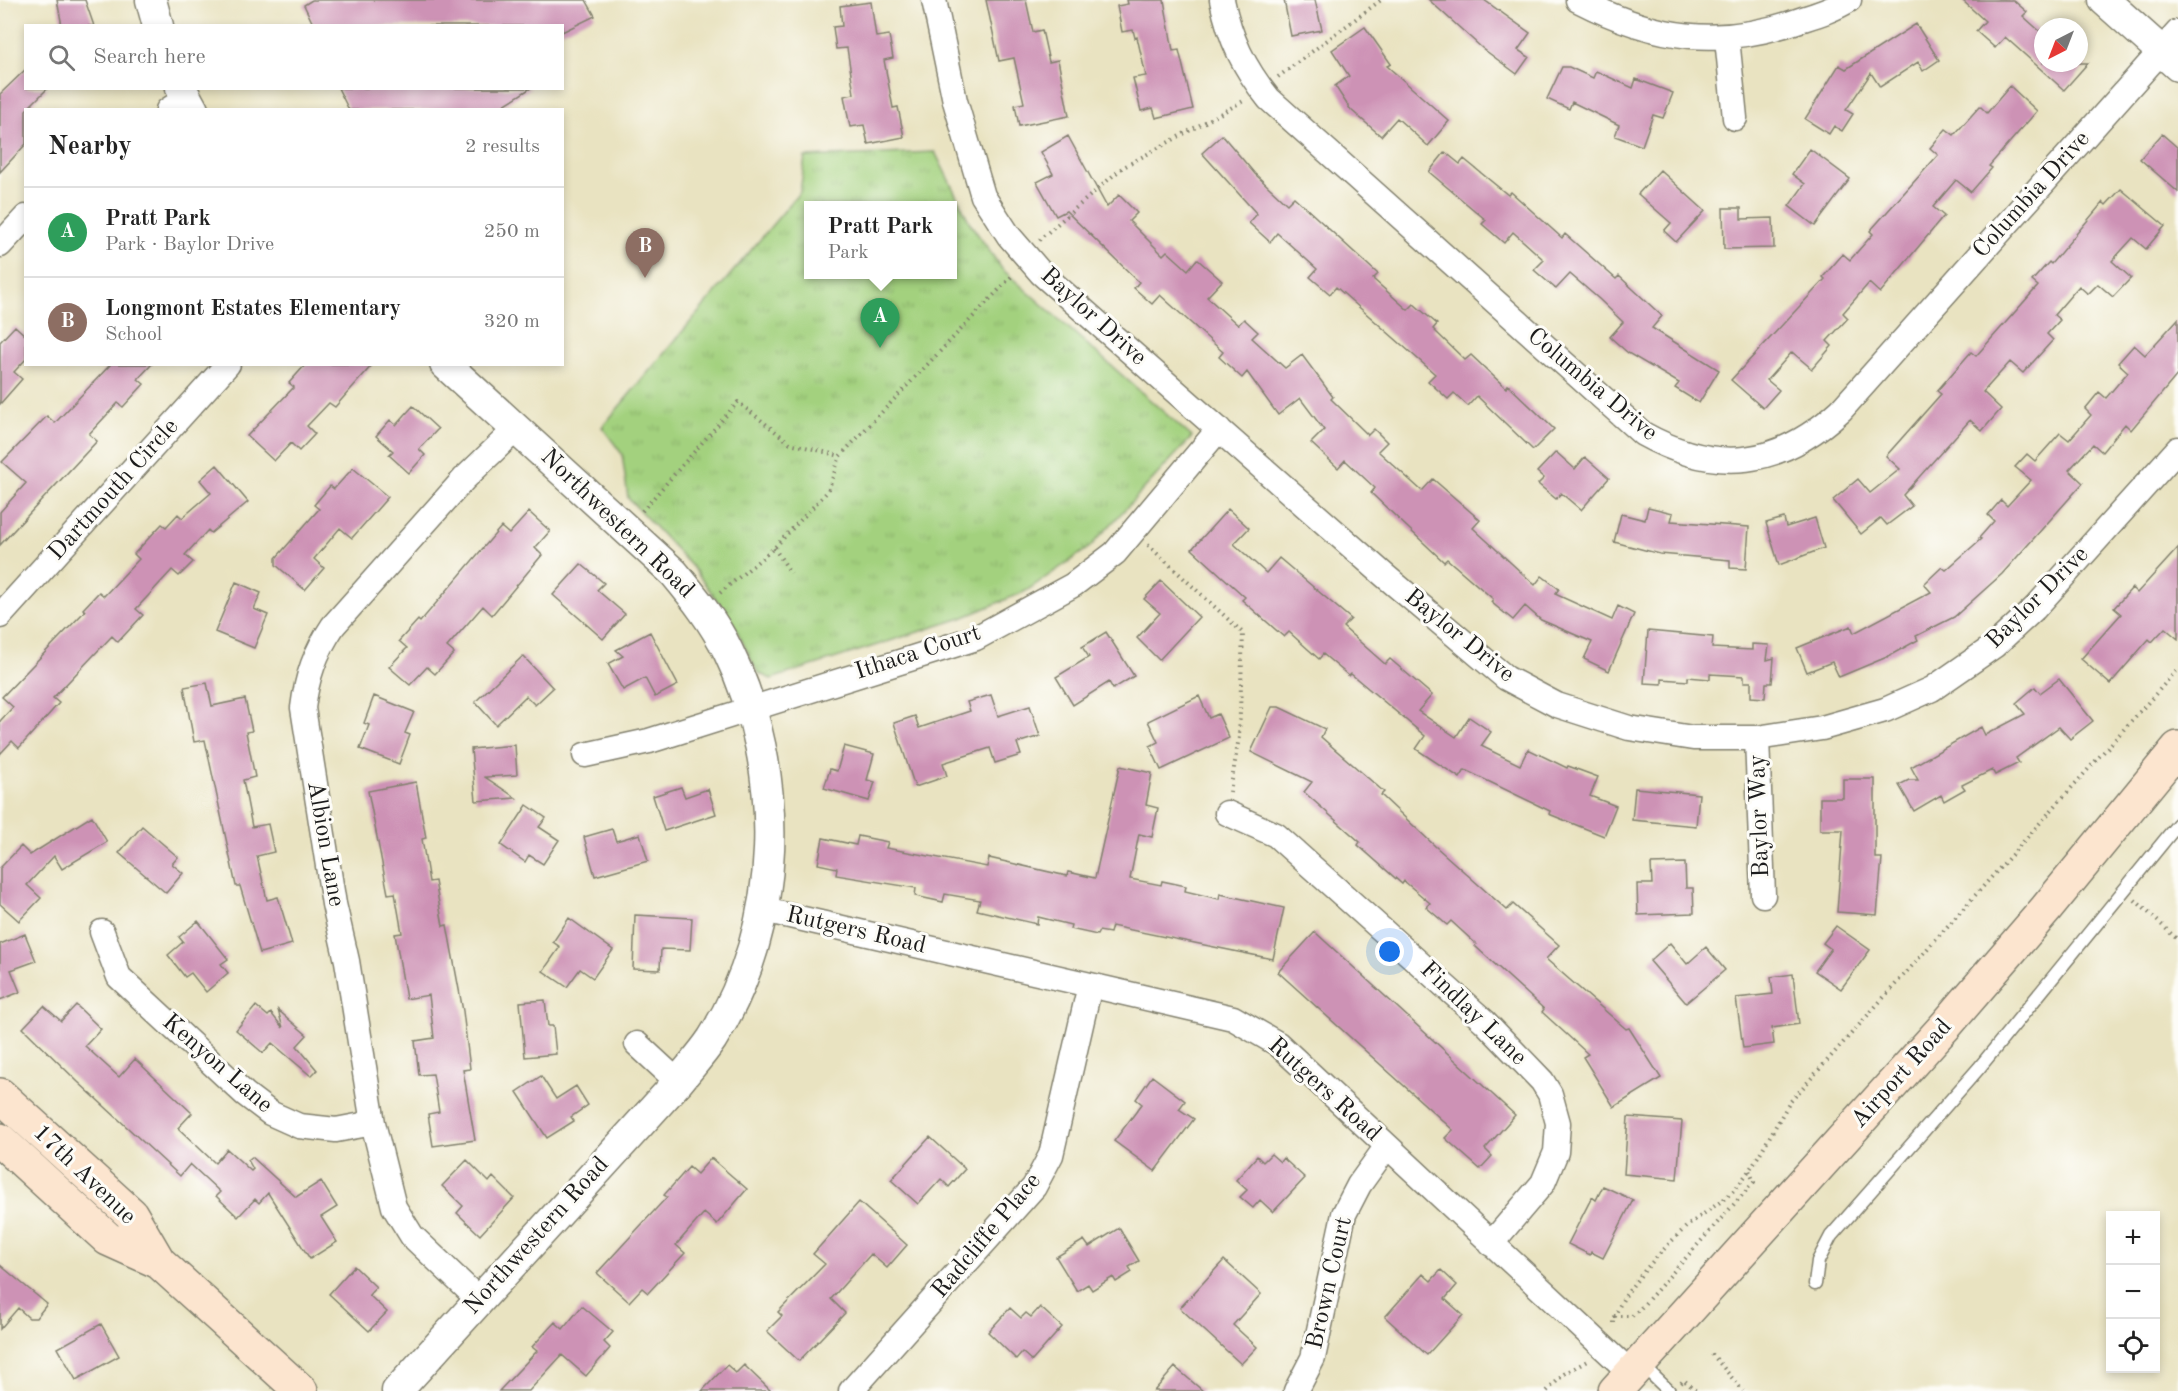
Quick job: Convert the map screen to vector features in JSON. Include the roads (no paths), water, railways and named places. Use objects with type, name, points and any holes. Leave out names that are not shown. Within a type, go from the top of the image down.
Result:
[{"type":"main road","name":"Airport Road","points":[[1629,1376],[1947,1024],[2046,909],[2178,748]]},
{"type":"main road","name":"17th Avenue","points":[[0,1095],[131,1214],[159,1262],[301,1391]]},
{"type":"main road","name":"17th Avenue","points":[[0,1140],[108,1239],[159,1262]]},
{"type":"street","points":[[151,0],[157,24]]},
{"type":"street","name":"Baylor Drive","points":[[934,0],[955,101],[984,196],[1009,237],[1041,273],[1384,575],[1506,678],[1557,705],[1629,728],[1693,738],[1757,738],[1822,728],[1885,710],[1941,683],[1994,646],[2035,608],[2178,449]]},
{"type":"street","name":"Columbia Drive","points":[[1222,0],[1237,53],[1248,73],[1269,99],[1472,283],[1643,435],[1671,450],[1700,458],[1731,461],[1762,457],[1791,447],[1818,431],[1841,410],[2172,49]]},
{"type":"street","points":[[1578,0],[1614,18],[1675,34],[1727,38],[1776,29],[1850,0]]},
{"type":"street","points":[[2104,0],[2172,49]]},
{"type":"street","points":[[1727,38],[1735,118]]},
{"type":"street","points":[[0,245],[24,219]]},
{"type":"street","name":"Dartmouth Circle","points":[[0,616],[226,366]]},
{"type":"street","name":"Northwestern Road","points":[[397,1391],[478,1299],[678,1082],[710,1042],[725,1017],[748,965],[764,910],[770,810],[763,752],[751,710],[728,651],[704,610],[674,573],[447,366]]},
{"type":"street","name":"Albion Lane","points":[[478,1299],[412,1236],[394,1207],[373,1123],[303,708],[307,679],[317,651],[333,626],[464,479],[516,429]]},
{"type":"street","name":"Ithaca Court","points":[[585,755],[649,741],[976,638],[1073,585],[1115,553],[1219,429]]},
{"type":"street","name":"Baylor Way","points":[[1757,738],[1763,895]]},
{"type":"street","name":"Findlay Lane","points":[[1227,813],[1276,835],[1484,1021],[1542,1081],[1550,1094],[1558,1123],[1556,1152],[1543,1183],[1491,1244]]},
{"type":"street","name":"Rutgers Road","points":[[764,910],[1233,1018],[1278,1044],[1629,1376]]},
{"type":"street","name":"Kenyon Lane","points":[[102,932],[119,977],[245,1094],[270,1113],[299,1126],[336,1130],[373,1123]]},
{"type":"street","name":"Radcliffe Place","points":[[851,1391],[1034,1187],[1051,1155],[1090,985]]},
{"type":"street","points":[[637,1044],[678,1082]]},
{"type":"street","name":"Brown Court","points":[[1296,1391],[1313,1358],[1344,1214],[1359,1185],[1387,1146]]},
{"type":"lane","points":[[1815,1284],[1819,1257],[1831,1236],[1979,1068],[2178,824]]},
{"type":"lane","points":[[1629,1376],[1669,1391]]},
{"type":"place","name":"Longmont Estates Elementary","points":[[645,278]]},
{"type":"place","name":"Pratt Park","points":[[880,348]]}]
